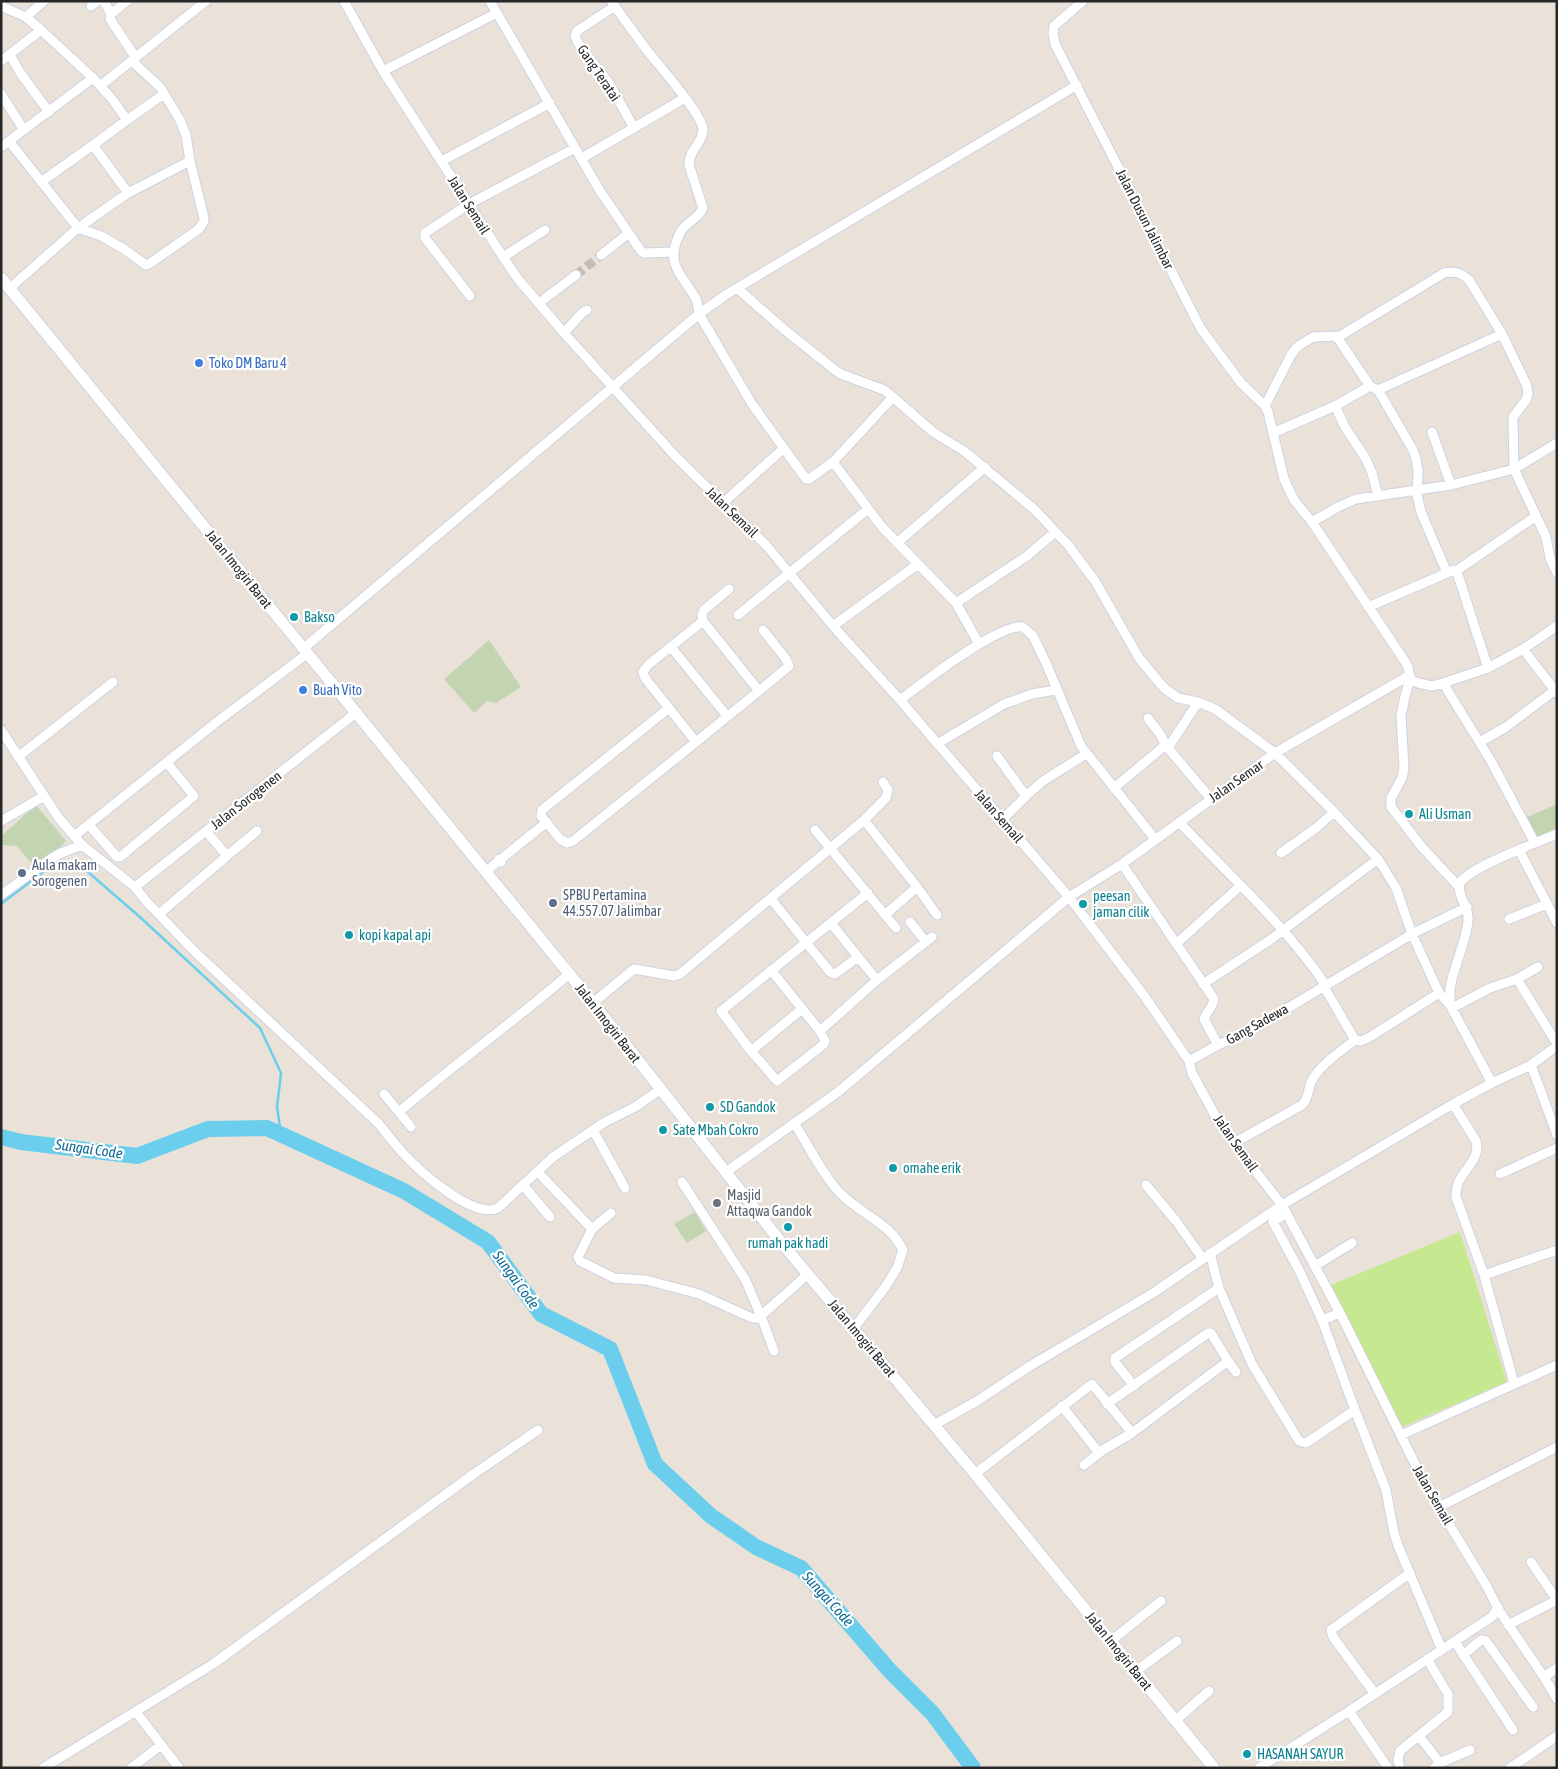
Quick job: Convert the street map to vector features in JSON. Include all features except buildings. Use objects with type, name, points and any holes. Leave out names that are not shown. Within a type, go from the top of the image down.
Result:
[{"type":"main road","name":"Jalan Imogiri Barat","points":[[1,278],[569,974],[808,1274],[1112,1640],[1214,1768]]},
{"type":"street","points":[[26,17],[44,1]]},
{"type":"street","points":[[9,141],[78,228],[101,236],[124,249],[146,265],[199,229],[204,221],[185,131],[164,94],[155,81],[134,59],[110,21],[111,14],[104,1]]},
{"type":"street","points":[[111,14],[127,1]]},
{"type":"street","points":[[100,86],[206,1]]},
{"type":"street","name":"Jalan Semail","points":[[344,1],[383,70],[503,257],[538,303],[676,457],[766,545],[833,626],[900,700],[1070,897],[1143,994],[1189,1062],[1192,1073],[1213,1111],[1234,1143],[1284,1209],[1340,1313],[1426,1486],[1498,1607],[1557,1700]]},
{"type":"street","points":[[490,1],[600,191],[640,251],[644,253],[674,252]]},
{"type":"street","name":"Jalan Dusun Jalimbar","points":[[1083,1],[1054,26],[1055,44],[1201,329],[1241,383],[1268,412],[1284,479],[1294,500],[1312,522],[1404,660],[1410,677]]},
{"type":"street","points":[[613,4],[685,98],[702,125],[703,131],[689,158],[689,165],[703,208],[701,213],[680,231],[674,252],[674,265],[697,300],[699,314],[752,404],[807,480],[833,462],[894,397]]},
{"type":"street","name":"Gang Teratai","points":[[613,4],[577,30],[575,36],[578,43],[609,83],[634,128]]},
{"type":"street","points":[[1,6],[26,17],[41,30],[100,86],[127,120]]},
{"type":"street","points":[[383,70],[497,13]]},
{"type":"street","points":[[1,61],[41,30]]},
{"type":"street","points":[[10,55],[21,74],[49,112]]},
{"type":"street","points":[[1,146],[92,78]]},
{"type":"street","points":[[78,833],[306,650],[699,314],[737,288],[1077,85]]},
{"type":"street","points":[[1,94],[24,130]]},
{"type":"street","points":[[41,182],[164,94]]},
{"type":"street","points":[[582,158],[685,98]]},
{"type":"street","points":[[442,161],[550,103]]},
{"type":"street","points":[[93,144],[128,193]]},
{"type":"street","points":[[470,296],[424,236],[427,231],[469,204],[575,148]]},
{"type":"street","points":[[10,288],[78,228],[128,193],[190,161]]},
{"type":"street","points":[[503,257],[545,230]]},
{"type":"street","points":[[600,255],[629,234]]},
{"type":"street","points":[[1264,406],[1297,347],[1313,337],[1337,337],[1444,273],[1454,271],[1462,274],[1469,280],[1502,334],[1527,386],[1528,394],[1526,400],[1513,417],[1514,469],[1546,537],[1550,558],[1557,573]]},
{"type":"street","points":[[538,303],[576,275]]},
{"type":"street","points":[[737,288],[786,331],[835,370],[884,390],[933,432],[964,450],[1034,509],[1068,545],[1095,581],[1139,658],[1164,688],[1178,698],[1198,702],[1215,709],[1275,753],[1334,812],[1378,859],[1396,888],[1412,934],[1446,1001],[1492,1083]]},
{"type":"street","points":[[564,333],[587,310]]},
{"type":"street","points":[[1273,433],[1502,334]]},
{"type":"street","points":[[1337,337],[1397,422],[1416,459],[1418,471],[1417,496],[1421,512],[1451,572],[1488,668]]},
{"type":"street","points":[[1335,406],[1345,427],[1366,459],[1378,496]]},
{"type":"street","points":[[1432,432],[1451,485]]},
{"type":"street","points":[[1312,522],[1356,499],[1451,485],[1514,469],[1557,443]]},
{"type":"street","points":[[723,503],[784,448]]},
{"type":"street","points":[[833,462],[882,527],[956,603],[979,644]]},
{"type":"street","points":[[898,542],[985,468]]},
{"type":"street","points":[[738,615],[868,509]]},
{"type":"street","points":[[1368,607],[1451,572],[1536,516]]},
{"type":"street","points":[[956,603],[1027,556],[1055,532]]},
{"type":"street","points":[[833,626],[918,564]]},
{"type":"street","points":[[729,589],[704,610],[702,615],[703,621],[759,691]]},
{"type":"street","points":[[696,742],[645,678],[643,672],[648,665],[703,621]]},
{"type":"street","points":[[1446,1001],[1468,922],[1467,906],[1459,887],[1420,846],[1390,807],[1391,798],[1402,778],[1404,768],[1401,716],[1410,677],[1418,683],[1432,686],[1443,684],[1488,668],[1523,649],[1557,626]]},
{"type":"street","points":[[900,700],[935,673],[979,644],[1012,627],[1023,627],[1033,636],[1081,746],[1155,839]]},
{"type":"street","points":[[669,708],[542,810],[541,816],[562,841],[567,844],[573,842],[788,666],[786,659],[763,630]]},
{"type":"street","points":[[671,647],[727,716]]},
{"type":"street","points":[[1480,742],[1520,718],[1556,692],[1523,649]]},
{"type":"street","name":"Jalan Semar","points":[[726,1172],[838,1092],[1070,897],[1122,864],[1275,753],[1410,677]]},
{"type":"street","points":[[18,757],[114,682]]},
{"type":"street","points":[[1443,684],[1502,780],[1535,843]]},
{"type":"street","points":[[937,744],[1004,704],[1032,694],[1056,690]]},
{"type":"street","points":[[1167,748],[1198,702]]},
{"type":"street","name":"Jalan Sorogenen","points":[[135,887],[356,712]]},
{"type":"street","points":[[1148,718],[1162,737],[1167,748],[1211,799]]},
{"type":"street","points":[[2,735],[58,817],[82,845],[135,887],[194,951],[379,1124],[408,1157],[446,1190],[466,1203],[488,1211],[498,1208],[553,1157],[593,1130],[617,1115],[635,1107],[661,1089]]},
{"type":"street","points":[[1114,788],[1162,747],[1167,748]]},
{"type":"street","points":[[1003,820],[1043,781],[1086,754]]},
{"type":"street","points":[[997,756],[1026,796]]},
{"type":"street","points":[[88,824],[117,857],[120,857],[194,796],[167,763]]},
{"type":"street","points":[[592,1003],[636,968],[674,976],[680,974],[832,849],[864,820],[886,798],[888,790],[883,782]]},
{"type":"street","points":[[1,821],[44,796]]},
{"type":"street","points":[[1281,853],[1316,828],[1334,812]]},
{"type":"street","points":[[864,820],[937,915]]},
{"type":"street","points":[[486,872],[547,822]]},
{"type":"street","points":[[1179,822],[1283,931],[1315,970],[1355,1040],[1361,1042],[1446,1001],[1517,979],[1538,967]]},
{"type":"street","points":[[815,830],[896,928]]},
{"type":"street","points":[[206,831],[227,856]]},
{"type":"street","points":[[159,914],[257,831]]},
{"type":"street","points":[[1459,887],[1470,874],[1557,834]]},
{"type":"street","points":[[1,895],[52,858],[82,845]]},
{"type":"street","points":[[1519,850],[1557,923]]},
{"type":"street","points":[[1203,984],[1283,931],[1378,859]]},
{"type":"street","points":[[1122,864],[1214,998],[1213,1005],[1204,1019],[1218,1045]]},
{"type":"street","points":[[1176,944],[1240,886]]},
{"type":"street","points":[[886,914],[917,887]]},
{"type":"street","points":[[771,970],[820,1031],[825,1041],[824,1044],[778,1082],[721,1012],[771,970],[868,894]]},
{"type":"street","points":[[771,899],[833,974],[838,973],[858,957]]},
{"type":"street","points":[[1509,919],[1546,904]]},
{"type":"street","name":"Gang Sadewa","points":[[1189,1062],[1218,1045],[1251,1030],[1412,934],[1467,906]]},
{"type":"street","points":[[820,1031],[877,980],[929,939],[910,922]]},
{"type":"street","points":[[831,923],[877,980]]},
{"type":"street","points":[[399,1112],[441,1075],[535,1003],[569,974]]},
{"type":"street","points":[[934,1425],[1152,1293],[1247,1230],[1453,1104],[1492,1083],[1532,1065],[1557,1045],[1517,979]]},
{"type":"street","points":[[752,1051],[802,1009]]},
{"type":"street","points":[[1234,1143],[1302,1105],[1307,1098],[1312,1079],[1335,1056],[1355,1040]]},
{"type":"street","points":[[1532,1065],[1557,1135]]},
{"type":"street","points":[[384,1094],[411,1127]]},
{"type":"street","points":[[1453,1104],[1478,1147],[1476,1156],[1462,1175],[1455,1190],[1459,1210],[1484,1275],[1514,1383]]},
{"type":"street","points":[[794,1123],[831,1182],[842,1194],[894,1234],[903,1250],[886,1286],[854,1328]]},
{"type":"street","points":[[593,1130],[625,1188]]},
{"type":"street","points":[[1500,1174],[1557,1148]]},
{"type":"street","points":[[537,1171],[592,1229]]},
{"type":"street","points":[[682,1182],[742,1275],[762,1316],[774,1351]]},
{"type":"street","points":[[523,1185],[550,1217]]},
{"type":"street","points":[[1146,1185],[1206,1256],[1252,1364],[1301,1442],[1306,1443],[1355,1410]]},
{"type":"street","points":[[1284,1209],[1273,1222],[1296,1264],[1322,1320],[1386,1490],[1394,1533],[1442,1650]]},
{"type":"street","points":[[611,1213],[592,1229],[578,1257],[614,1278],[646,1280],[699,1294],[752,1318],[762,1316],[808,1274]]},
{"type":"street","points":[[1315,1266],[1352,1243]]},
{"type":"street","points":[[1484,1275],[1557,1250]]},
{"type":"street","points":[[1296,1264],[1309,1256]]},
{"type":"street","points":[[1134,1386],[1115,1362],[1115,1358],[1218,1288]]},
{"type":"street","points":[[1322,1320],[1340,1313]]},
{"type":"street","points":[[1107,1404],[1208,1333],[1212,1335],[1236,1372]]},
{"type":"street","points":[[1084,1465],[1099,1453],[1132,1433],[1228,1361]]},
{"type":"street","points":[[1401,1435],[1557,1364]]},
{"type":"street","points":[[975,1474],[1092,1384],[1132,1433]]},
{"type":"street","points":[[1062,1406],[1099,1453]]},
{"type":"street","points":[[43,1768],[213,1664],[460,1484],[538,1430]]},
{"type":"street","points":[[1439,1507],[1557,1447]]},
{"type":"street","points":[[1493,1616],[1508,1623],[1557,1600],[1531,1562]]},
{"type":"street","points":[[1375,1694],[1333,1637],[1331,1630],[1410,1573]]},
{"type":"street","points":[[1112,1640],[1161,1601]]},
{"type":"street","points":[[1259,1768],[1455,1642],[1493,1616],[1498,1607]]},
{"type":"street","points":[[1463,1655],[1481,1640],[1485,1640],[1533,1707]]},
{"type":"street","points":[[1136,1671],[1177,1642]]},
{"type":"street","points":[[1455,1642],[1513,1730]]},
{"type":"street","points":[[1400,1768],[1398,1760],[1400,1751],[1448,1712],[1448,1694],[1427,1659]]},
{"type":"street","points":[[1544,1677],[1557,1668]]},
{"type":"street","points":[[1176,1720],[1209,1691]]},
{"type":"street","points":[[1349,1711],[1388,1768]]},
{"type":"street","points":[[136,1712],[179,1768]]},
{"type":"street","points":[[1419,1736],[1437,1765],[1470,1750]]},
{"type":"street","points":[[1510,1768],[1557,1736]]},
{"type":"street","points":[[131,1768],[161,1745]]},
{"type":"green space","points":[[489,640],[521,687],[496,703],[487,701],[474,713],[444,679]]},
{"type":"green space","points":[[1557,804],[1557,832],[1536,841],[1523,819]]},
{"type":"green space","points":[[36,805],[66,841],[52,856],[35,868],[17,846],[1,845],[1,836]]},
{"type":"green space","points":[[695,1212],[706,1231],[687,1243],[674,1224]]},
{"type":"green space","points":[[1460,1232],[1507,1382],[1402,1427],[1331,1285]]},
{"type":"waterway","points":[[1,904],[56,862],[80,865],[141,918],[260,1028],[281,1073],[277,1107],[281,1134]]},
{"type":"waterway","name":"Sungai Code","points":[[1,1137],[21,1142],[137,1156],[208,1129],[267,1128],[404,1191],[488,1242],[541,1314],[610,1349],[655,1464],[711,1516],[756,1547],[801,1568],[890,1671],[933,1714],[973,1768]]},
{"type":"tunnel","points":[[576,275],[601,255]]},
{"type":"place","name":"Toko DM Baru 4","points":[[199,363]]},
{"type":"place","name":"Bakso","points":[[294,617]]},
{"type":"place","name":"Buah Vito","points":[[303,690]]},
{"type":"place","name":"Ali Usman","points":[[1409,814]]},
{"type":"place","name":"Aula makam Sorogenen","points":[[22,873]]},
{"type":"place","name":"SPBU Pertamina 44.557.07 Jalimbar","points":[[553,903]]},
{"type":"place","name":"peesan jaman cilik","points":[[1083,904]]},
{"type":"place","name":"kopi kapal api","points":[[349,935]]},
{"type":"place","name":"SD Gandok","points":[[710,1107]]},
{"type":"place","name":"Sate Mbah Cokro","points":[[663,1130]]},
{"type":"place","name":"omahe erik","points":[[893,1168]]},
{"type":"place","name":"Masjid Attaqwa Gandok","points":[[717,1203]]},
{"type":"place","name":"rumah pak hadi","points":[[788,1227]]},
{"type":"place","name":"HASANAH SAYUR","points":[[1247,1754]]}]
